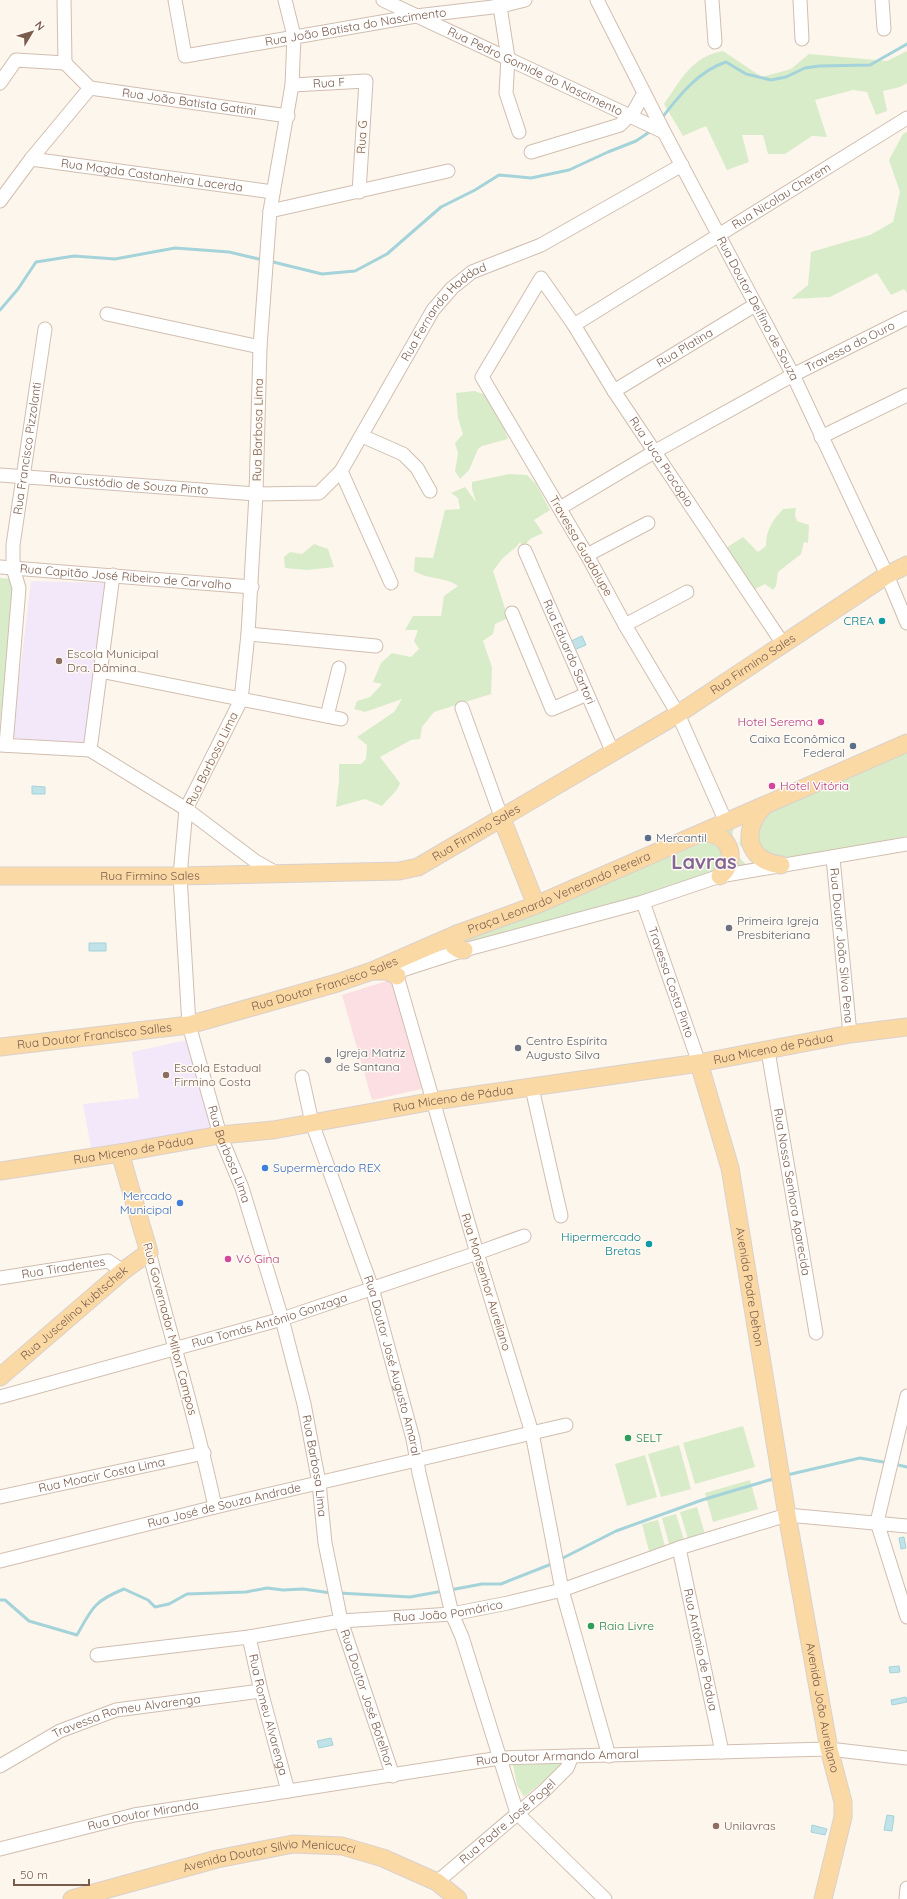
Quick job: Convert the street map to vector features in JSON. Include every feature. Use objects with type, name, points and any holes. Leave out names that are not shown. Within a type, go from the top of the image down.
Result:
[{"type":"main road","name":"Rua Firmino Sales","points":[[0,876],[180,876],[253,868],[279,875],[399,871],[414,868],[502,819],[678,714],[887,575],[907,565]]},
{"type":"main road","name":"Praça Leonardo Venerando Pereira","points":[[457,934],[536,904],[907,743]]},
{"type":"main road","points":[[765,805],[753,820],[750,828],[751,843],[760,856],[774,864],[781,865]]},
{"type":"main road","points":[[502,819],[536,904]]},
{"type":"main road","points":[[702,833],[715,834],[721,837],[729,847],[730,860],[725,872],[720,876]]},
{"type":"main road","points":[[457,934],[453,939],[454,946],[460,950],[464,950]]},
{"type":"main road","name":"Rua Doutor Francisco Sales","points":[[188,1025],[290,998],[372,971],[457,934]]},
{"type":"main road","points":[[372,971],[387,971],[397,976]]},
{"type":"main road","name":"Rua Doutor Francisco Salles","points":[[0,1047],[188,1025]]},
{"type":"main road","name":"Rua Miceno de Pádua","points":[[0,1170],[120,1153],[220,1136],[273,1130],[434,1101],[699,1063],[768,1051],[850,1034],[907,1027]]},
{"type":"main road","name":"Avenida Padre Dehon","points":[[699,1063],[730,1168],[787,1515]]},
{"type":"main road","name":"Rua Governador Milton Campos","points":[[120,1153],[149,1252]]},
{"type":"main road","name":"Rua Juscelino kubtschek","points":[[2,1385],[123,1271],[149,1252]]},
{"type":"main road","name":"Avenida João Aureliano","points":[[787,1515],[829,1749],[843,1802],[843,1817],[823,1899]]},
{"type":"main road","name":"Avenida Doutor Sílvio Menicucci","points":[[72,1899],[216,1859],[293,1844],[342,1846],[383,1858],[437,1882],[458,1899]]},
{"type":"street","points":[[64,0],[65,63]]},
{"type":"street","name":"Rua João Batista do Nascimento","points":[[175,0],[185,56],[294,36],[525,0]]},
{"type":"street","name":"Rua Barbosa Lima","points":[[285,0],[294,36],[292,85],[288,116],[270,211],[260,347],[252,587],[241,700],[186,809],[180,876],[188,1025],[220,1136],[242,1188],[282,1319],[304,1404],[319,1483],[325,1543],[342,1621]]},
{"type":"street","name":"Rua Doutor Delfino de Souza","points":[[597,0],[664,132],[755,306],[793,375],[887,575],[907,623]]},
{"type":"street","points":[[712,0],[715,42]]},
{"type":"street","points":[[800,0],[802,39]]},
{"type":"street","points":[[882,0],[884,29]]},
{"type":"street","points":[[389,1],[396,20]]},
{"type":"street","name":"Rua Pedro Gomide do Nascimento","points":[[389,1],[416,16],[664,132]]},
{"type":"street","points":[[500,3],[508,58],[506,93],[520,132]]},
{"type":"street","points":[[440,14],[438,19],[441,27]]},
{"type":"street","points":[[0,84],[16,60],[65,63],[90,88],[31,159],[0,201]]},
{"type":"street","name":"Rua F","points":[[292,85],[366,81]]},
{"type":"street","name":"Rua G","points":[[359,192],[366,81]]},
{"type":"street","name":"Rua João Batista Gattini","points":[[90,88],[288,116]]},
{"type":"street","points":[[531,152],[620,125],[630,117],[644,93]]},
{"type":"street","name":"Rua Nicolau Cherem","points":[[574,325],[907,118]]},
{"type":"street","name":"Rua Magda Castanheira Lacerda","points":[[31,159],[273,192]]},
{"type":"street","name":"Rua Fernando Haddad","points":[[256,494],[319,493],[341,471],[433,310],[452,288],[472,272],[541,245],[682,165]]},
{"type":"street","points":[[270,211],[448,171]]},
{"type":"street","name":"Rua Juca Procópio","points":[[541,278],[574,325],[614,391],[654,452],[783,644]]},
{"type":"street","name":"Travessa Guadalupe","points":[[541,278],[482,377],[560,508],[625,625],[678,714],[726,822]]},
{"type":"street","name":"Rua Platina","points":[[614,391],[755,306]]},
{"type":"street","points":[[107,314],[260,347]]},
{"type":"street","name":"Travessa do Ouro","points":[[560,508],[654,452],[793,375],[907,318]]},
{"type":"street","name":"Rua Francisco Pizzolanti","points":[[3,745],[19,588],[6,568],[13,545],[45,329]]},
{"type":"street","points":[[821,437],[907,395]]},
{"type":"street","points":[[362,436],[403,454],[417,468],[430,491]]},
{"type":"street","points":[[341,471],[391,583]]},
{"type":"street","name":"Rua Custódio de Souza Pinto","points":[[0,475],[256,494]]},
{"type":"street","points":[[587,555],[648,523]]},
{"type":"street","name":"Rua Eduardo Sartori","points":[[525,551],[613,753]]},
{"type":"street","name":"Rua Capitão José Ribeiro de Carvalho","points":[[6,568],[113,575],[252,587]]},
{"type":"street","points":[[90,750],[113,575]]},
{"type":"street","points":[[625,625],[687,592]]},
{"type":"street","points":[[512,613],[552,709],[587,694]]},
{"type":"street","points":[[248,634],[376,646]]},
{"type":"street","points":[[327,716],[339,668]]},
{"type":"street","points":[[100,671],[341,719]]},
{"type":"street","points":[[462,708],[502,819]]},
{"type":"street","points":[[3,745],[90,750],[186,809],[253,868]]},
{"type":"street","name":"Praça Leonardo Venerando Pereira","points":[[464,950],[643,902],[720,876],[781,865],[833,858],[907,844]]},
{"type":"street","name":"Rua Doutor João Silva Pena","points":[[833,858],[850,1034]]},
{"type":"street","name":"Travessa Costa Pinto","points":[[643,902],[699,1063]]},
{"type":"street","name":"Rua Doutor Francisco Sales","points":[[397,976],[402,970],[464,950]]},
{"type":"street","name":"Rua Monsenhor Aureliano","points":[[397,976],[434,1101],[476,1253],[532,1433],[562,1590],[609,1756]]},
{"type":"street","name":"Rua Nossa Senhora Aparecida","points":[[768,1051],[816,1333]]},
{"type":"street","name":"Rua Doutor José Augusto Amaral","points":[[302,1077],[312,1122],[372,1288],[411,1432],[416,1460],[452,1614],[462,1637],[517,1813]]},
{"type":"street","points":[[532,1088],[561,1216]]},
{"type":"street","name":"Rua Tomás Antônio Gonzaga","points":[[2,1385],[174,1350],[282,1319],[524,1236]]},
{"type":"street","name":"Rua Governador Milton Campos","points":[[149,1252],[174,1350],[204,1452],[215,1507]]},
{"type":"street","name":"Rua Tiradentes","points":[[0,1278],[108,1261],[123,1271]]},
{"type":"street","points":[[907,1396],[877,1522],[907,1617]]},
{"type":"street","name":"Rua José de Souza Andrade","points":[[0,1561],[215,1507],[566,1425]]},
{"type":"street","name":"Rua Moacir Costa Lima","points":[[0,1497],[204,1452]]},
{"type":"street","points":[[787,1515],[877,1522],[907,1526]]},
{"type":"street","name":"Rua João Pomárico","points":[[97,1655],[248,1637],[342,1621],[452,1614],[508,1603],[562,1590],[679,1548],[787,1515]]},
{"type":"street","name":"Rua Antônio de Pádua","points":[[679,1548],[722,1752]]},
{"type":"street","name":"Rua Doutor José Botelhor","points":[[342,1621],[393,1776]]},
{"type":"street","name":"Rua Romeu Alvarenga","points":[[248,1637],[288,1791]]},
{"type":"street","name":"Travessa Romeu Alvarenga","points":[[0,1766],[60,1731],[116,1710],[261,1691]]},
{"type":"street","name":"Rua Doutor Armando Amaral","points":[[288,1791],[393,1776],[500,1758],[829,1749],[907,1758]]},
{"type":"street","name":"Rua Padre José Pogel","points":[[437,1882],[567,1768],[572,1756]]},
{"type":"street","name":"Rua Doutor Miranda","points":[[0,1849],[134,1815],[288,1791]]},
{"type":"street","points":[[517,1813],[605,1899]]},
{"type":"street","points":[[906,1899],[907,1888]]},
{"type":"shaded area","name":"Escola Municipal Dra. Dâmina","points":[[31,581],[106,583],[86,743],[12,738]]},
{"type":"shaded area","points":[[393,979],[426,1088],[372,1100],[342,995]]},
{"type":"shaded area","name":"Escola Estadual Firmino Costa","points":[[187,1040],[213,1130],[91,1148],[83,1104],[139,1098],[132,1052]]},
{"type":"green space","points":[[723,51],[762,77],[791,69],[809,54],[887,61],[907,51],[907,83],[900,87],[883,91],[887,111],[876,115],[867,92],[853,90],[815,100],[827,137],[812,136],[785,154],[768,154],[763,135],[742,135],[749,162],[727,170],[706,126],[683,136],[664,104],[688,70],[703,58]]},
{"type":"green space","points":[[907,132],[907,293],[904,289],[891,295],[877,273],[830,297],[791,299],[808,285],[811,252],[870,235],[893,222],[900,192],[889,160],[903,134]]},
{"type":"green space","points":[[474,391],[489,396],[497,409],[508,439],[482,446],[478,449],[469,470],[460,479],[455,471],[458,453],[455,443],[463,434],[458,418],[456,393]]},
{"type":"green space","points":[[509,474],[527,475],[536,484],[550,510],[534,520],[543,533],[530,539],[523,548],[520,542],[502,559],[493,571],[508,618],[495,624],[493,634],[483,641],[492,667],[491,694],[434,712],[422,727],[420,739],[411,740],[380,757],[400,783],[395,793],[382,806],[365,799],[336,807],[339,764],[361,764],[366,759],[367,745],[357,737],[394,712],[402,699],[365,712],[354,709],[357,701],[370,697],[382,684],[373,682],[381,663],[392,653],[411,657],[419,649],[414,641],[418,630],[405,630],[413,616],[441,616],[444,596],[458,586],[449,581],[426,576],[414,571],[415,557],[433,558],[445,510],[460,509],[458,498],[451,493],[465,487],[476,502],[472,489],[472,482]]},
{"type":"green space","points":[[796,508],[795,515],[797,521],[809,525],[808,543],[804,542],[801,554],[778,572],[776,586],[773,590],[765,584],[755,589],[736,571],[723,550],[743,537],[758,552],[766,546],[768,530],[779,513],[783,509]]},
{"type":"green space","points":[[314,544],[328,549],[334,567],[307,570],[285,568],[284,557],[290,552],[302,554]]},
{"type":"green space","points":[[0,578],[14,579],[0,725]]},
{"type":"green space","points":[[907,749],[907,836],[765,865],[751,860],[739,844],[743,829],[757,816]]},
{"type":"green space","points":[[734,828],[733,845],[735,851],[751,868],[729,872],[730,863],[713,837]]},
{"type":"green space","points":[[707,841],[717,847],[722,853],[722,872],[461,949],[457,942],[559,903]]},
{"type":"green space","points":[[743,1426],[755,1467],[695,1484],[683,1443]]},
{"type":"green space","points":[[679,1445],[691,1489],[661,1497],[648,1454]]},
{"type":"green space","points":[[645,1455],[657,1497],[627,1506],[615,1464]]},
{"type":"green space","points":[[750,1480],[758,1509],[713,1522],[705,1493]]},
{"type":"green space","points":[[697,1507],[705,1534],[688,1539],[680,1512]]},
{"type":"green space","points":[[676,1514],[684,1540],[669,1544],[662,1518]]},
{"type":"green space","points":[[658,1520],[665,1546],[649,1551],[642,1524]]},
{"type":"green space","points":[[566,1763],[524,1797],[517,1785],[513,1765]]},
{"type":"water","points":[[582,636],[586,645],[574,650],[571,641]]},
{"type":"water","points":[[32,786],[45,787],[45,794],[32,794]]},
{"type":"water","points":[[89,943],[106,943],[106,951],[89,951]]},
{"type":"water","points":[[904,1537],[906,1548],[901,1549],[899,1538]]},
{"type":"water","points":[[899,1666],[900,1672],[890,1673],[889,1667]]},
{"type":"water","points":[[906,1697],[907,1702],[892,1705],[891,1700]]},
{"type":"water","points":[[331,1738],[333,1745],[319,1748],[317,1741]]},
{"type":"water","points":[[887,1815],[894,1816],[892,1831],[884,1830]]},
{"type":"water","points":[[812,1825],[827,1829],[825,1835],[811,1832]]},
{"type":"waterway","points":[[661,119],[690,85],[707,71],[726,62],[746,74],[771,80],[786,77],[805,68],[819,66],[870,65],[907,44]]},
{"type":"waterway","points":[[269,261],[322,274],[355,271],[387,254],[441,207],[475,190],[499,175],[531,178],[569,170],[636,141],[651,131]]},
{"type":"waterway","points":[[0,310],[18,289],[36,262],[74,256],[115,259],[175,248],[229,252],[263,260]]},
{"type":"waterway","points":[[787,1475],[860,1458],[889,1463]]},
{"type":"waterway","points":[[894,1464],[907,1467]]},
{"type":"waterway","points":[[559,1560],[616,1531],[702,1500],[776,1478]]},
{"type":"waterway","points":[[450,1590],[482,1584],[501,1584],[554,1563]]},
{"type":"waterway","points":[[0,1600],[5,1600],[29,1621],[77,1635],[86,1618],[95,1606],[106,1597],[124,1589],[148,1600],[155,1607],[169,1604],[187,1594],[246,1592],[267,1588],[283,1590],[303,1589],[331,1593]]},
{"type":"waterway","points":[[339,1593],[410,1597],[443,1591]]},
{"type":"place","name":"CREA","points":[[882,621]]},
{"type":"place","name":"Escola Municipal Dra. Dâmina","points":[[59,661]]},
{"type":"place","name":"Hotel Serema","points":[[821,722]]},
{"type":"place","name":"Caixa Econômica Federal","points":[[853,746]]},
{"type":"place","name":"Hotel Vitória","points":[[772,786]]},
{"type":"place","name":"Mercantil","points":[[648,838]]},
{"type":"place","name":"Primeira Igreja Presbiteriana","points":[[729,928]]},
{"type":"place","name":"Centro Espírita Augusto Silva","points":[[518,1048]]},
{"type":"place","name":"Igreja Matriz de Santana","points":[[328,1060]]},
{"type":"place","name":"Escola Estadual Firmino Costa","points":[[166,1075]]},
{"type":"place","name":"Supermercado REX","points":[[265,1168]]},
{"type":"place","name":"Mercado Municipal","points":[[180,1203]]},
{"type":"place","name":"Hipermercado Bretas","points":[[649,1244]]},
{"type":"place","name":"Vó Gina","points":[[228,1259]]},
{"type":"place","name":"SELT","points":[[628,1438]]},
{"type":"place","name":"Raia Livre","points":[[591,1626]]},
{"type":"place","name":"Unilavras","points":[[716,1826]]},
{"type":"district","name":"Lavras","points":[[704,862]]}]
